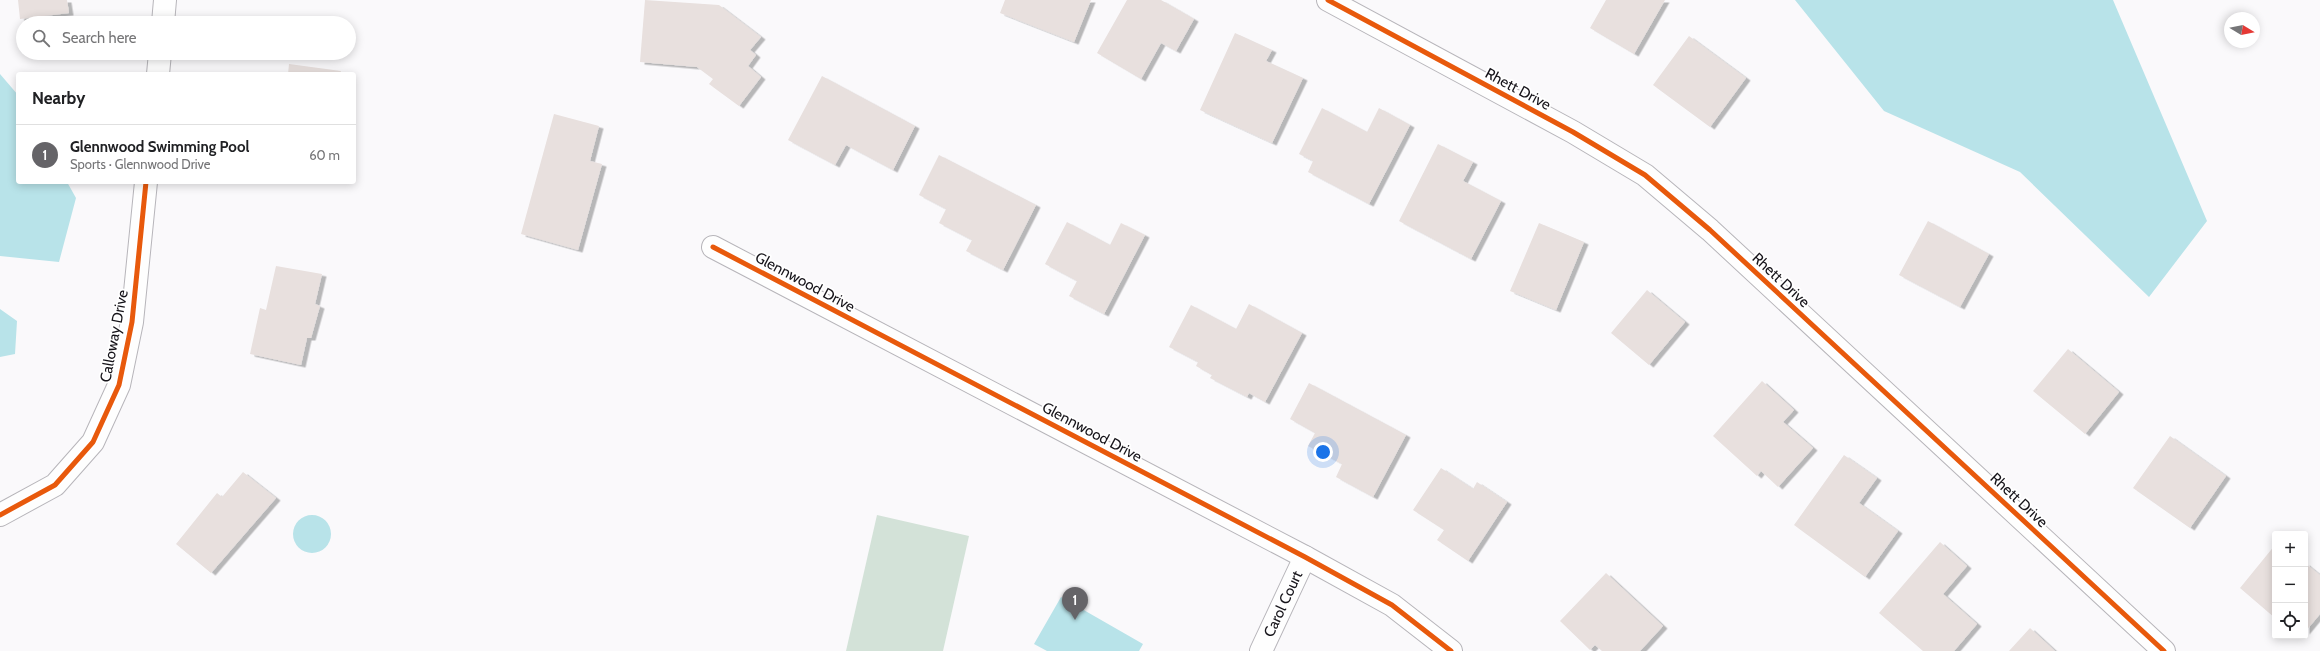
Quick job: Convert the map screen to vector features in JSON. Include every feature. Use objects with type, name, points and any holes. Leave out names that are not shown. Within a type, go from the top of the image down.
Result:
[{"type":"street","points":[[164,16],[165,0]]},
{"type":"street","name":"Rhett Drive","points":[[1328,0],[1572,132],[1645,176],[1722,241],[2164,651]]},
{"type":"street","points":[[158,72],[159,60]]},
{"type":"street","name":"Calloway Drive","points":[[0,515],[55,485],[93,442],[119,384],[132,322],[146,184]]},
{"type":"street","name":"Glennwood Drive","points":[[713,247],[1305,557],[1392,605],[1451,651]]},
{"type":"street","name":"Carol Court","points":[[1261,651],[1305,557]]},
{"type":"shaded area","points":[[877,515],[969,536],[943,651],[846,651]]},
{"type":"water","points":[[1795,0],[2113,0],[2207,221],[2149,297],[2020,172],[1884,111]]},
{"type":"water","points":[[0,74],[16,93],[16,184],[68,184],[76,198],[59,262],[0,256]]},
{"type":"water","points":[[0,309],[17,321],[15,354],[0,357]]},
{"type":"water","points":[[312,515],[322,518],[328,524],[331,534],[328,544],[322,550],[312,553],[302,550],[296,544],[293,534],[296,524],[302,518]]},
{"type":"water","points":[[1061,597],[1143,644],[1139,651],[1047,651],[1034,644]]},
{"type":"building","points":[[18,0],[67,0],[69,13],[44,16],[20,16]]},
{"type":"building","points":[[645,0],[719,5],[761,37],[750,50],[756,55],[748,66],[761,77],[739,106],[709,84],[713,79],[697,67],[640,62]]},
{"type":"building","points":[[1005,0],[1091,0],[1074,42],[1000,13]]},
{"type":"building","points":[[1127,0],[1161,0],[1194,19],[1176,51],[1161,43],[1141,79],[1097,53]]},
{"type":"building","points":[[1606,0],[1665,0],[1634,54],[1590,28]]},
{"type":"building","points":[[1235,33],[1272,50],[1266,61],[1303,78],[1272,143],[1200,110]]},
{"type":"building","points":[[1689,36],[1746,78],[1710,127],[1653,85]]},
{"type":"building","points":[[289,64],[341,71],[341,72],[288,72]]},
{"type":"building","points":[[822,76],[915,126],[893,170],[846,145],[835,165],[788,140]]},
{"type":"building","points":[[1322,108],[1367,132],[1379,108],[1410,125],[1369,204],[1308,172],[1313,161],[1299,154]]},
{"type":"building","points":[[554,114],[599,126],[590,161],[602,164],[578,250],[521,234]]},
{"type":"building","points":[[1438,144],[1473,162],[1463,181],[1501,201],[1471,259],[1399,221]]},
{"type":"building","points":[[939,155],[1036,205],[1003,270],[966,251],[972,240],[939,223],[946,209],[919,195]]},
{"type":"building","points":[[1928,221],[1989,254],[1960,307],[1899,275]]},
{"type":"building","points":[[1067,222],[1110,245],[1121,223],[1145,235],[1104,314],[1069,296],[1077,281],[1045,264]]},
{"type":"building","points":[[1539,223],[1584,242],[1556,310],[1510,291]]},
{"type":"building","points":[[276,266],[322,274],[315,304],[320,306],[311,338],[307,338],[301,365],[250,354],[260,308],[266,310]]},
{"type":"building","points":[[1647,290],[1685,322],[1649,365],[1611,333]]},
{"type":"building","points":[[1249,304],[1302,333],[1265,402],[1249,393],[1247,397],[1210,378],[1212,375],[1196,366],[1198,362],[1169,347],[1191,305],[1236,329]]},
{"type":"building","points":[[2068,349],[2119,392],[2085,434],[2033,391]]},
{"type":"building","points":[[1762,381],[1794,410],[1783,422],[1813,448],[1778,487],[1761,471],[1757,476],[1713,436]]},
{"type":"building","points":[[1309,383],[1406,435],[1373,497],[1336,477],[1342,464],[1308,446],[1315,433],[1290,419]]},
{"type":"building","points":[[2170,436],[2226,476],[2190,528],[2133,488]]},
{"type":"building","points":[[1844,455],[1877,478],[1859,503],[1898,531],[1865,577],[1794,525]]},
{"type":"building","points":[[1441,468],[1473,489],[1477,482],[1507,502],[1468,561],[1437,540],[1444,530],[1413,510]]},
{"type":"building","points":[[243,472],[276,498],[211,573],[176,544],[217,493],[222,497]]},
{"type":"building","points":[[1940,542],[1967,566],[1943,594],[1977,624],[1954,651],[1923,651],[1879,613]]},
{"type":"building","points":[[2272,549],[2272,615],[2240,588]]},
{"type":"building","points":[[2308,565],[2320,575],[2320,614],[2308,628]]},
{"type":"building","points":[[1606,573],[1663,626],[1640,651],[1602,651],[1595,645],[1590,650],[1560,621]]},
{"type":"building","points":[[2030,628],[2055,651],[2009,651]]},
{"type":"cycle path","points":[[1328,0],[1573,132],[1645,175],[1710,230],[2164,651]]},
{"type":"cycle path","points":[[0,515],[55,485],[93,442],[119,385],[132,322],[146,184]]},
{"type":"cycle path","points":[[713,247],[1305,557],[1392,605],[1451,651]]},
{"type":"place","name":"Glennwood Swimming Pool","points":[[1075,620]]}]
